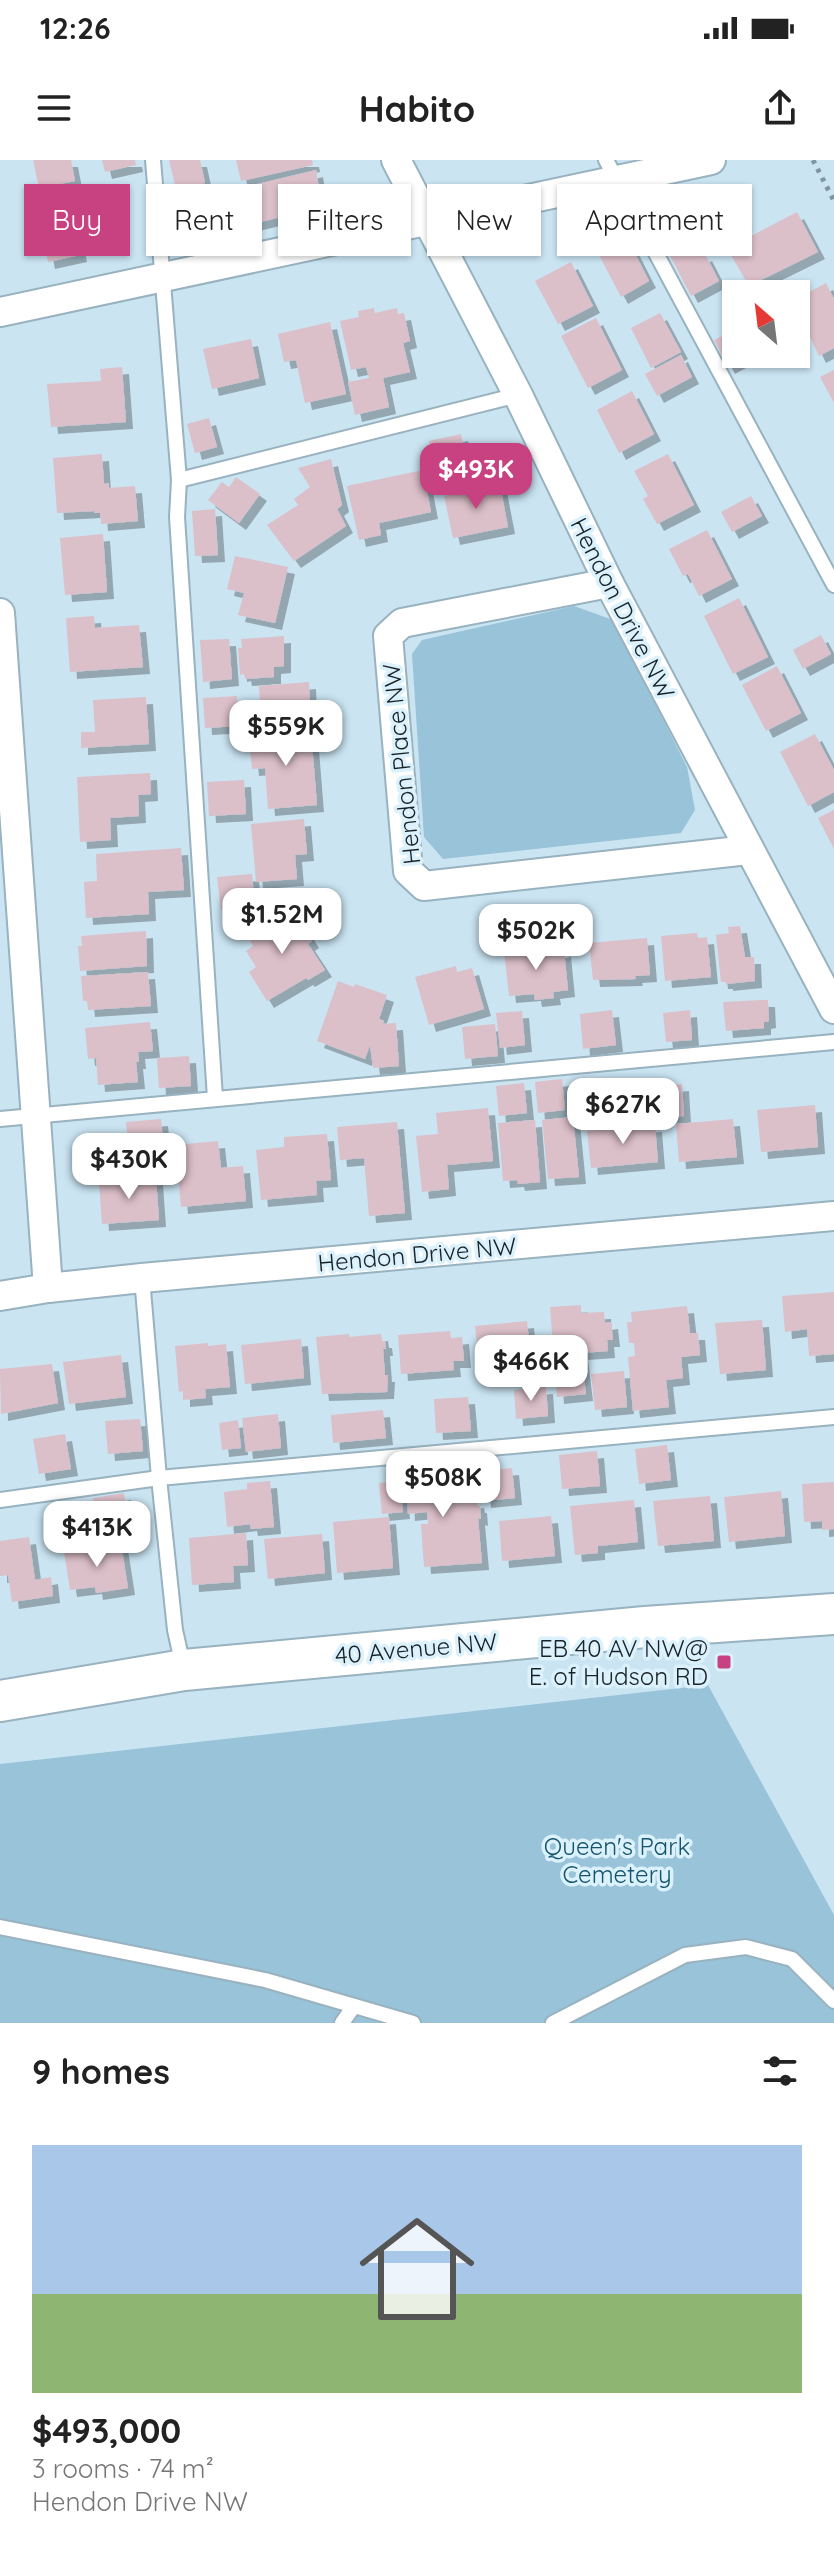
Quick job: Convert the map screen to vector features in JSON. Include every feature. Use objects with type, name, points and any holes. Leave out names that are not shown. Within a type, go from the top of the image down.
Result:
[{"type":"street","name":"Hendon Drive NW","points":[[396,160],[427,221]]},
{"type":"street","points":[[541,190],[611,171],[711,160]]},
{"type":"street","points":[[0,312],[427,221]]},
{"type":"street","name":"Hendon Drive NW","points":[[445,256],[518,395],[609,583],[834,1009]]},
{"type":"street","name":"Hendon Place NW","points":[[609,583],[402,623],[388,636],[408,871],[424,886],[748,850]]},
{"type":"street","points":[[0,613],[48,1288]]},
{"type":"street","name":"Hendon Drive NW","points":[[0,1296],[142,1278],[834,1216]]},
{"type":"street","name":"40 Avenue NW","points":[[0,1701],[184,1670],[645,1627],[834,1614]]},
{"type":"lane","points":[[153,160],[179,480],[177,517],[215,1098]]},
{"type":"lane","points":[[611,171],[834,585]]},
{"type":"lane","points":[[179,480],[518,395]]},
{"type":"lane","points":[[0,1119],[834,1042]]},
{"type":"lane","points":[[142,1278],[175,1630],[184,1670]]},
{"type":"lane","points":[[0,1500],[159,1478],[834,1417]]},
{"type":"lane","points":[[0,1927],[265,1980],[413,2023]]},
{"type":"lane","points":[[553,2023],[685,1955],[746,1947],[792,1959],[834,2001]]},
{"type":"lane","points":[[342,2023],[354,2006]]},
{"type":"path","points":[[813,160],[834,201]]},
{"type":"green space","points":[[574,606],[613,620],[687,767],[695,810],[681,833],[443,859],[424,837],[412,654],[422,640]]},
{"type":"green space","name":"Queen's Park Cemetery","points":[[708,1685],[834,1915],[834,2023],[0,2023],[0,1764]]},
{"type":"building","points":[[33,160],[71,160],[75,181],[38,184]]},
{"type":"building","points":[[102,160],[135,160],[136,165],[105,172]]},
{"type":"building","points":[[169,160],[200,160],[205,183],[175,184]]},
{"type":"building","points":[[236,160],[312,160],[313,165],[241,181]]},
{"type":"building","points":[[316,170],[318,184],[278,184],[278,218],[262,222],[262,184],[257,184]]},
{"type":"building","points":[[797,212],[818,252],[761,280],[746,280],[732,256],[752,256],[752,235]]},
{"type":"building","points":[[47,256],[75,256],[48,262]]},
{"type":"building","points":[[600,256],[636,256],[649,281],[621,297]]},
{"type":"building","points":[[670,256],[706,256],[719,281],[691,296]]},
{"type":"building","points":[[571,262],[593,306],[558,324],[535,281]]},
{"type":"building","points":[[826,283],[834,299],[834,348],[819,356],[810,337],[810,292]]},
{"type":"building","points":[[374,308],[375,313],[397,308],[398,314],[404,313],[410,341],[403,343],[410,372],[383,378],[389,407],[355,415],[348,382],[369,378],[366,367],[351,370],[340,321],[359,317],[358,311]]},
{"type":"building","points":[[660,313],[681,352],[651,368],[631,328]]},
{"type":"building","points":[[596,318],[622,370],[588,388],[561,336]]},
{"type":"building","points":[[330,322],[346,394],[305,403],[296,360],[284,362],[278,334]]},
{"type":"building","points":[[722,336],[722,355],[714,340]]},
{"type":"building","points":[[251,339],[259,378],[212,389],[203,349]]},
{"type":"building","points":[[681,355],[692,377],[657,396],[645,374]]},
{"type":"building","points":[[122,367],[126,422],[51,427],[47,384],[101,381],[100,369]]},
{"type":"building","points":[[834,370],[834,403],[820,377]]},
{"type":"building","points":[[632,391],[654,434],[619,453],[597,410]]},
{"type":"building","points":[[209,418],[217,447],[195,453],[187,424]]},
{"type":"building","points":[[461,434],[466,458],[458,460],[461,474],[437,479],[429,441]]},
{"type":"building","points":[[102,454],[104,484],[109,483],[109,488],[135,486],[138,521],[101,524],[100,513],[94,511],[57,513],[53,458]]},
{"type":"building","points":[[668,454],[694,505],[657,524],[643,499],[648,496],[634,471]]},
{"type":"building","points":[[331,459],[342,505],[337,509],[346,526],[294,561],[267,525],[298,505],[294,499],[310,487],[298,468]]},
{"type":"building","points":[[423,470],[431,512],[379,523],[381,535],[359,540],[347,486]]},
{"type":"building","points":[[236,477],[260,494],[239,523],[208,500],[222,482],[229,487]]},
{"type":"building","points":[[500,485],[508,527],[453,538],[444,496]]},
{"type":"building","points":[[751,496],[762,516],[732,532],[721,512]]},
{"type":"building","points":[[215,509],[218,555],[195,556],[192,511]]},
{"type":"building","points":[[707,530],[732,579],[699,596],[688,574],[683,576],[669,549]]},
{"type":"building","points":[[103,534],[107,592],[65,595],[60,538]]},
{"type":"building","points":[[235,556],[288,567],[275,623],[238,615],[244,593],[227,589]]},
{"type":"building","points":[[739,598],[768,657],[733,674],[704,616]]},
{"type":"building","points":[[94,616],[95,628],[139,625],[143,667],[70,672],[66,618]]},
{"type":"building","points":[[821,635],[831,654],[803,669],[793,650]]},
{"type":"building","points":[[284,636],[284,666],[274,667],[274,677],[245,679],[244,674],[240,675],[238,648],[242,648],[241,639]]},
{"type":"building","points":[[229,639],[232,679],[203,682],[200,640]]},
{"type":"building","points":[[777,666],[801,713],[766,731],[742,685]]},
{"type":"building","points":[[309,682],[310,706],[306,706],[306,717],[257,721],[259,686]]},
{"type":"building","points":[[237,696],[239,726],[205,728],[203,698]]},
{"type":"building","points":[[146,697],[149,744],[81,748],[81,732],[95,732],[93,700]]},
{"type":"building","points":[[311,731],[317,805],[268,809],[265,768],[252,769],[249,740],[261,739],[261,735]]},
{"type":"building","points":[[815,734],[834,770],[834,792],[808,806],[780,752]]},
{"type":"building","points":[[150,773],[151,794],[138,795],[139,816],[110,818],[111,840],[80,842],[77,777]]},
{"type":"building","points":[[244,780],[246,814],[209,816],[207,782]]},
{"type":"building","points":[[834,810],[834,849],[818,818]]},
{"type":"building","points":[[304,819],[307,854],[295,855],[297,879],[256,882],[251,824]]},
{"type":"building","points":[[181,848],[184,890],[148,892],[149,914],[86,918],[84,882],[97,881],[96,854]]},
{"type":"building","points":[[252,874],[255,906],[221,910],[217,877]]},
{"type":"building","points":[[288,910],[291,914],[294,912],[312,941],[308,944],[325,970],[267,1001],[249,972],[256,967],[246,951],[253,946],[249,938],[258,932],[256,930]]},
{"type":"building","points":[[740,926],[745,957],[754,957],[755,981],[726,984],[721,982],[716,935],[729,933],[728,927]]},
{"type":"building","points":[[146,931],[147,966],[80,971],[78,946],[82,946],[81,936]]},
{"type":"building","points":[[697,933],[698,938],[707,937],[711,977],[665,981],[661,936]]},
{"type":"building","points":[[647,938],[650,975],[635,976],[636,979],[593,980],[589,943]]},
{"type":"building","points":[[554,946],[555,952],[564,950],[568,990],[553,992],[554,998],[535,1000],[534,994],[509,996],[504,951]]},
{"type":"building","points":[[456,966],[457,972],[472,968],[484,1009],[429,1025],[415,977]]},
{"type":"building","points":[[148,972],[151,1006],[88,1010],[87,1001],[83,1001],[81,976]]},
{"type":"building","points":[[338,981],[387,995],[379,1019],[384,1021],[383,1024],[396,1023],[399,1066],[373,1068],[370,1045],[365,1059],[317,1041]]},
{"type":"building","points":[[768,1000],[769,1021],[764,1022],[764,1028],[726,1031],[723,1002]]},
{"type":"building","points":[[612,1010],[616,1045],[583,1049],[580,1014]]},
{"type":"building","points":[[690,1010],[692,1040],[666,1042],[663,1013]]},
{"type":"building","points":[[522,1011],[525,1045],[500,1048],[496,1013]]},
{"type":"building","points":[[150,1022],[153,1051],[138,1052],[138,1082],[98,1085],[96,1058],[88,1059],[85,1028]]},
{"type":"building","points":[[495,1024],[498,1056],[465,1059],[462,1027]]},
{"type":"building","points":[[189,1056],[191,1086],[159,1088],[157,1058]]},
{"type":"building","points":[[562,1079],[565,1110],[538,1113],[535,1082]]},
{"type":"building","points":[[601,1081],[604,1113],[583,1115],[580,1083]]},
{"type":"building","points":[[524,1083],[527,1113],[499,1116],[496,1086]]},
{"type":"building","points":[[682,1084],[684,1116],[663,1117],[661,1086]]},
{"type":"building","points":[[815,1105],[818,1147],[761,1152],[757,1110]]},
{"type":"building","points":[[488,1108],[493,1161],[447,1165],[449,1189],[422,1192],[416,1136],[438,1134],[436,1113]]},
{"type":"building","points":[[573,1117],[579,1177],[548,1179],[542,1120]]},
{"type":"building","points":[[161,1119],[165,1161],[130,1165],[126,1122]]},
{"type":"building","points":[[733,1119],[737,1157],[679,1162],[676,1124]]},
{"type":"building","points":[[535,1120],[540,1182],[518,1184],[517,1180],[503,1181],[498,1123]]},
{"type":"building","points":[[397,1122],[405,1213],[369,1216],[364,1158],[340,1160],[337,1127]]},
{"type":"building","points":[[655,1125],[658,1162],[591,1168],[587,1131]]},
{"type":"building","points":[[327,1134],[331,1180],[316,1181],[317,1195],[261,1200],[256,1150],[284,1147],[284,1137]]},
{"type":"building","points":[[218,1141],[221,1168],[243,1166],[246,1201],[181,1207],[175,1145]]},
{"type":"building","points":[[156,1178],[159,1220],[102,1224],[99,1182]]},
{"type":"building","points":[[834,1292],[834,1354],[809,1356],[807,1329],[785,1332],[782,1296]]},
{"type":"building","points":[[581,1305],[581,1313],[604,1312],[605,1323],[611,1322],[613,1340],[607,1340],[608,1351],[581,1353],[586,1394],[557,1397],[550,1307]]},
{"type":"building","points":[[687,1306],[690,1333],[698,1333],[700,1355],[681,1357],[683,1378],[666,1380],[669,1407],[633,1411],[628,1357],[635,1356],[634,1343],[629,1343],[627,1322],[632,1322],[631,1312]]},
{"type":"building","points":[[762,1320],[766,1370],[720,1374],[715,1323]]},
{"type":"building","points":[[527,1321],[531,1361],[479,1365],[475,1326]]},
{"type":"building","points":[[450,1331],[451,1338],[462,1337],[464,1361],[453,1361],[454,1370],[401,1374],[398,1335]]},
{"type":"building","points":[[349,1334],[349,1337],[381,1334],[386,1349],[383,1349],[385,1375],[388,1375],[387,1392],[322,1394],[316,1337]]},
{"type":"building","points":[[301,1339],[304,1378],[245,1384],[241,1345]]},
{"type":"building","points":[[208,1343],[208,1346],[226,1344],[230,1387],[205,1389],[206,1398],[183,1400],[183,1391],[179,1392],[175,1346]]},
{"type":"building","points":[[121,1355],[126,1397],[69,1404],[63,1362]]},
{"type":"building","points":[[52,1364],[58,1403],[1,1414],[0,1369]]},
{"type":"building","points":[[624,1371],[627,1407],[595,1410],[591,1374]]},
{"type":"building","points":[[546,1387],[548,1416],[516,1419],[514,1390]]},
{"type":"building","points":[[468,1397],[471,1431],[436,1433],[434,1399]]},
{"type":"building","points":[[383,1410],[386,1438],[333,1443],[331,1415]]},
{"type":"building","points":[[278,1414],[281,1448],[246,1452],[242,1418]]},
{"type":"building","points":[[140,1419],[143,1451],[108,1454],[105,1421]]},
{"type":"building","points":[[238,1420],[241,1448],[222,1450],[219,1423]]},
{"type":"building","points":[[65,1434],[71,1469],[39,1474],[33,1439]]},
{"type":"building","points":[[667,1445],[671,1480],[639,1484],[635,1449]]},
{"type":"building","points":[[597,1451],[600,1486],[562,1489],[559,1455]]},
{"type":"building","points":[[445,1464],[448,1503],[477,1501],[480,1506],[481,1519],[478,1518],[482,1563],[424,1567],[421,1524],[428,1524],[427,1512],[408,1514],[405,1467]]},
{"type":"building","points":[[512,1468],[515,1498],[484,1501],[481,1471]]},
{"type":"building","points":[[270,1481],[274,1527],[251,1529],[250,1524],[227,1527],[224,1492],[247,1489],[247,1483]]},
{"type":"building","points":[[400,1481],[403,1512],[382,1514],[379,1483]]},
{"type":"building","points":[[834,1482],[834,1529],[822,1530],[822,1521],[804,1522],[802,1484]]},
{"type":"building","points":[[781,1491],[785,1536],[729,1542],[724,1497]]},
{"type":"building","points":[[124,1493],[128,1521],[97,1526],[93,1498]]},
{"type":"building","points":[[710,1496],[714,1541],[658,1546],[653,1501]]},
{"type":"building","points":[[634,1500],[638,1542],[598,1546],[598,1553],[575,1555],[570,1506]]},
{"type":"building","points":[[551,1516],[555,1556],[502,1561],[499,1521]]},
{"type":"building","points":[[389,1517],[393,1568],[337,1573],[333,1522]]},
{"type":"building","points":[[246,1533],[248,1565],[233,1566],[234,1582],[192,1585],[189,1538]]},
{"type":"building","points":[[322,1534],[325,1573],[268,1579],[264,1539]]},
{"type":"building","points":[[29,1537],[35,1580],[51,1577],[53,1596],[12,1602],[8,1575],[0,1576],[0,1541]]},
{"type":"building","points":[[121,1543],[128,1588],[96,1593],[95,1587],[70,1590],[64,1552]]},
{"type":"place","name":"EB 40 AV NW@ E. of Hudson RD","points":[[724,1662]]}]
